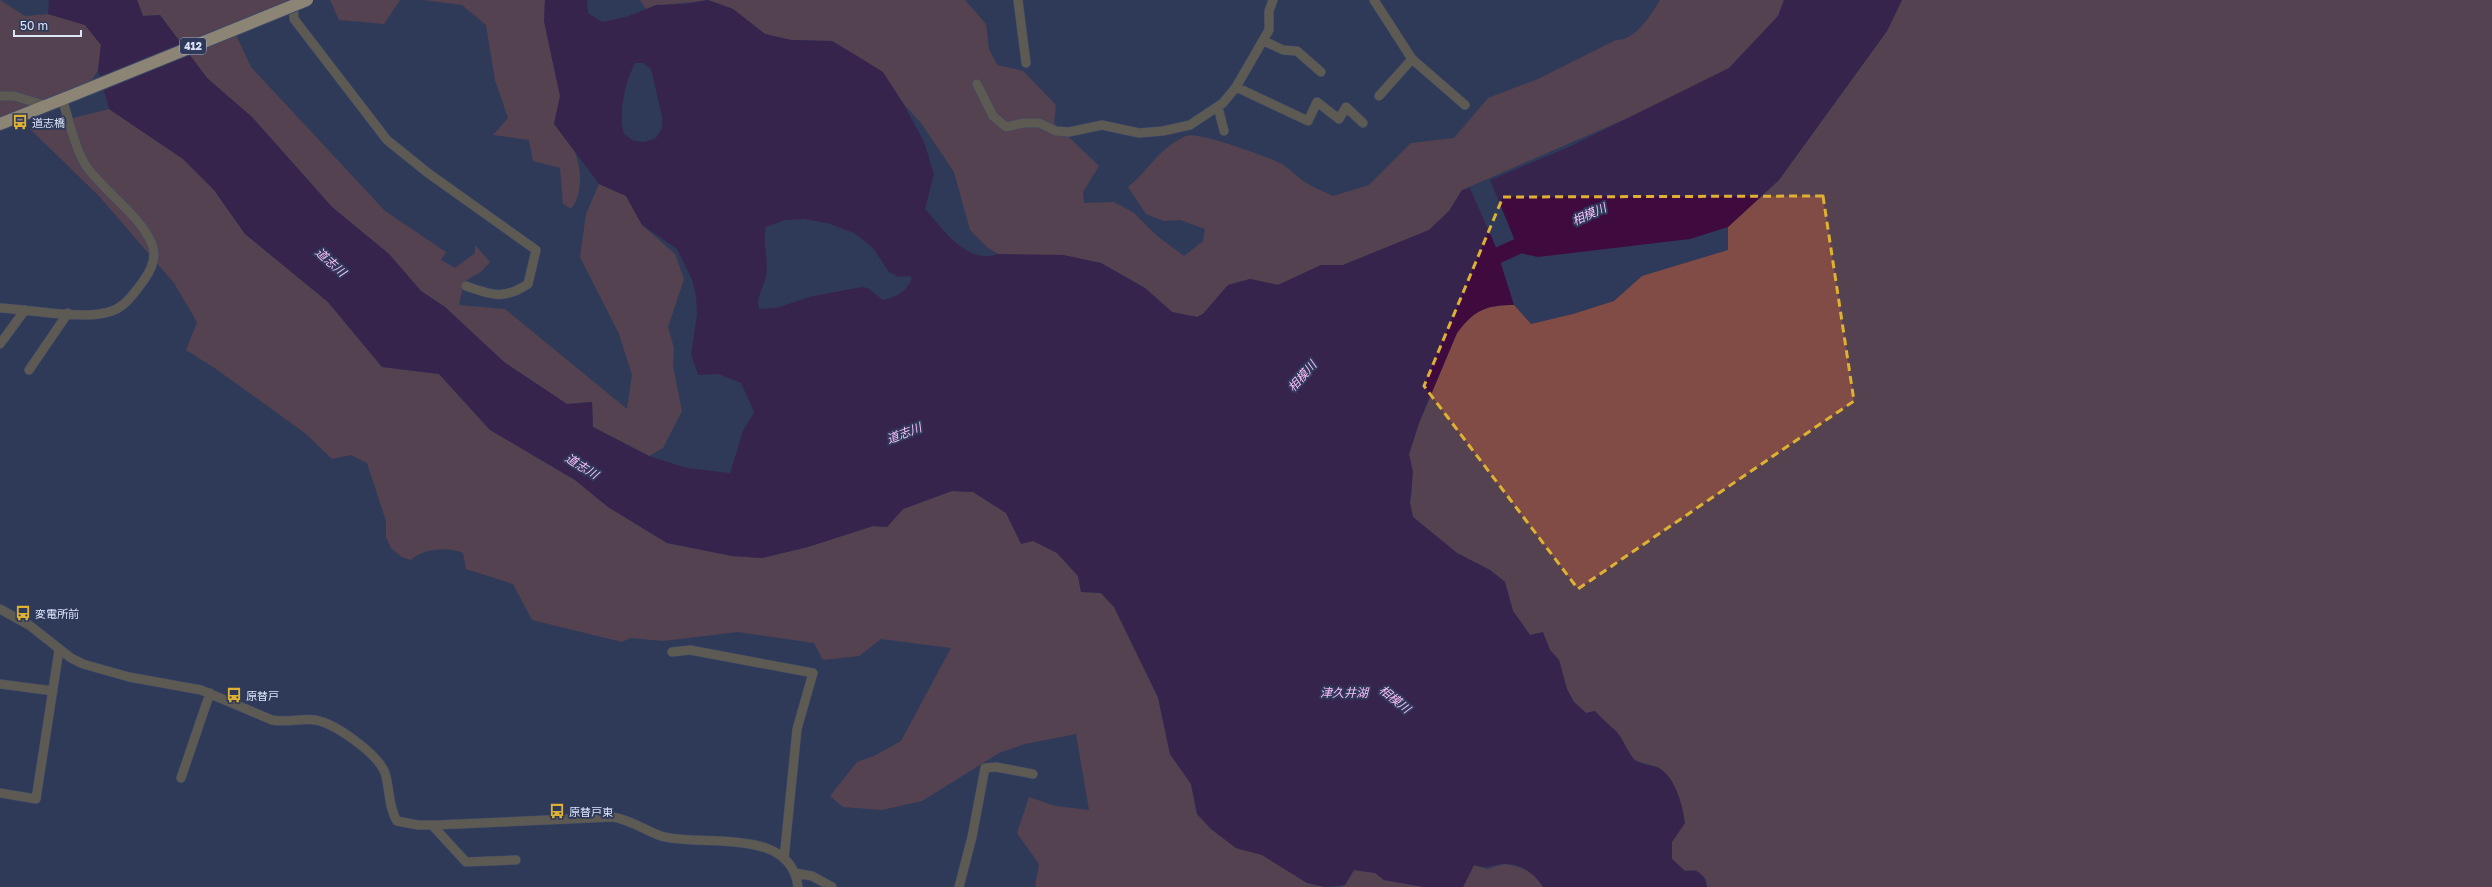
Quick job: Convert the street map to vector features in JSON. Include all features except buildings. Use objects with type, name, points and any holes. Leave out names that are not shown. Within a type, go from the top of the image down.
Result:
[{"type":"highway","name":"412","points":[[0,124],[307,0]]},
{"type":"street","points":[[293,0],[294,19],[388,140],[428,173],[536,250],[528,284],[518,291],[500,296],[466,286]]},
{"type":"street","points":[[1018,0],[1026,63]]},
{"type":"street","points":[[978,84],[993,116],[1006,128],[1023,123],[1039,123],[1056,131],[1069,132],[1102,125],[1139,133],[1163,131],[1190,125],[1218,107],[1236,87],[1269,30],[1269,11],[1273,0]]},
{"type":"street","points":[[1374,0],[1412,59],[1465,105]]},
{"type":"street","points":[[1264,41],[1283,50],[1297,51],[1321,72]]},
{"type":"street","points":[[1379,96],[1412,59]]},
{"type":"street","points":[[1236,87],[1308,121],[1317,102],[1339,119],[1346,107],[1363,123]]},
{"type":"street","points":[[0,96],[14,96],[47,106]]},
{"type":"street","points":[[0,308],[98,315],[120,307],[144,280],[155,257],[152,244],[142,228],[88,169],[62,99]]},
{"type":"street","points":[[1218,107],[1224,131]]},
{"type":"street","points":[[0,344],[24,310]]},
{"type":"street","points":[[29,370],[68,313]]},
{"type":"street","points":[[0,609],[29,625],[59,650],[84,664],[210,692],[272,720],[282,722],[314,720],[342,731],[381,766],[397,820],[432,825],[613,817],[626,819],[661,836],[756,845],[784,859],[796,873],[798,887]]},
{"type":"street","points":[[0,792],[36,799],[59,650]]},
{"type":"street","points":[[672,652],[690,650],[813,673],[797,729],[784,859]]},
{"type":"street","points":[[0,684],[53,691]]},
{"type":"street","points":[[181,778],[210,692]]},
{"type":"street","points":[[959,887],[972,837],[985,768],[996,767],[1033,774]]},
{"type":"street","points":[[432,825],[466,862],[516,860]]},
{"type":"street","points":[[796,873],[812,876],[832,887]]},
{"type":"highlighted area","points":[[1823,196],[1854,401],[1578,589],[1424,386],[1503,197]]},
{"type":"shaded area","points":[[0,0],[25,16],[48,14],[85,25],[101,45],[98,70],[89,85],[0,117]]},
{"type":"shaded area","points":[[137,0],[300,0],[235,33],[251,67],[385,211],[446,252],[441,260],[455,268],[475,253],[475,245],[490,262],[482,271],[464,282],[459,305],[505,309],[627,409],[632,375],[619,334],[580,257],[586,214],[599,184],[626,196],[642,225],[675,254],[684,279],[668,327],[674,348],[673,366],[682,411],[663,448],[649,456],[593,427],[592,402],[567,404],[504,362],[445,307],[421,291],[389,254],[332,207],[252,117],[207,78],[160,15],[143,16]]},
{"type":"shaded area","points":[[330,0],[400,0],[384,24],[339,20]]},
{"type":"shaded area","points":[[423,0],[545,0],[544,21],[560,96],[554,124],[572,147],[576,155],[580,176],[579,191],[575,204],[571,209],[563,204],[560,168],[533,161],[529,140],[493,135],[508,118],[495,80],[486,25],[462,5]]},
{"type":"shaded area","points":[[640,0],[706,0],[660,6],[647,11]]},
{"type":"shaded area","points":[[708,0],[965,0],[986,24],[989,49],[997,65],[1023,71],[1056,105],[1054,123],[1099,166],[1083,192],[1084,203],[1114,202],[1134,213],[1156,235],[1184,256],[1203,241],[1205,229],[1180,220],[1164,221],[1146,214],[1128,187],[1162,152],[1186,136],[1193,135],[1218,141],[1282,164],[1306,183],[1333,196],[1369,185],[1411,143],[1454,138],[1488,98],[1538,79],[1616,40],[1630,36],[1642,26],[1660,0],[1784,0],[1778,16],[1729,68],[1667,101],[1462,190],[1449,211],[1429,230],[1343,265],[1321,265],[1278,285],[1250,279],[1228,285],[1203,314],[1197,317],[1172,312],[1145,288],[1101,263],[998,254],[988,248],[970,230],[954,172],[921,123],[903,103],[832,41],[791,40],[765,34],[733,9]]},
{"type":"shaded area","points":[[1902,0],[2492,0],[2492,887],[1707,887],[1706,879],[1696,870],[1685,871],[1672,859],[1672,842],[1685,823],[1659,768],[1634,760],[1617,732],[1610,728],[1595,711],[1586,713],[1574,702],[1567,689],[1559,660],[1550,650],[1543,633],[1530,635],[1513,611],[1505,582],[1490,570],[1457,553],[1413,517],[1410,503],[1412,490],[1409,454],[1419,423],[1457,333],[1463,325],[1481,310],[1504,305],[1514,305],[1531,324],[1573,314],[1614,301],[1642,276],[1728,250],[1728,227],[1779,180],[1887,31]]},
{"type":"shaded area","points":[[109,109],[183,159],[214,190],[245,234],[328,302],[382,367],[439,374],[490,430],[575,480],[608,507],[667,543],[732,556],[762,558],[808,547],[873,526],[887,527],[903,509],[952,491],[973,492],[1006,513],[1021,543],[1033,541],[1057,553],[1078,576],[1081,592],[1101,593],[1114,607],[1158,698],[1170,754],[1191,784],[1197,814],[1211,829],[1236,848],[1262,855],[1307,883],[1325,887],[1035,887],[1039,864],[1017,833],[1029,797],[1055,806],[1089,810],[1076,734],[1025,744],[999,753],[922,801],[882,810],[843,807],[830,796],[857,762],[874,756],[901,741],[951,648],[881,639],[859,656],[823,660],[814,643],[738,632],[663,641],[630,638],[622,642],[532,620],[513,584],[466,569],[463,553],[443,549],[422,553],[411,560],[402,557],[391,548],[386,537],[386,521],[367,463],[351,455],[332,459],[305,433],[216,369],[186,350],[197,322],[174,283],[99,196],[30,129]]},
{"type":"shaded area","points":[[1504,864],[1521,868],[1536,877],[1543,887],[1463,887],[1474,865],[1487,869]]},
{"type":"shaded area","points":[[1354,870],[1375,873],[1384,880],[1424,887],[1340,887],[1345,885]]},
{"type":"water","name":"津久井湖","points":[[49,0],[137,0],[143,16],[160,15],[207,78],[252,117],[332,207],[389,254],[421,291],[445,307],[504,362],[567,404],[592,402],[593,427],[649,456],[687,468],[730,473],[743,431],[754,412],[741,383],[718,374],[698,375],[691,354],[697,315],[696,296],[692,280],[677,249],[642,225],[626,196],[599,184],[554,124],[560,96],[544,21],[545,0],[587,0],[588,13],[602,22],[626,17],[656,5],[685,4],[708,0],[733,9],[765,34],[791,40],[832,41],[883,72],[903,103],[924,142],[934,174],[925,209],[957,243],[966,250],[987,256],[998,254],[1064,255],[1101,263],[1145,288],[1172,312],[1197,317],[1203,314],[1228,285],[1250,279],[1278,285],[1321,265],[1343,265],[1429,230],[1449,211],[1462,190],[1470,188],[1495,245],[1514,305],[1496,306],[1481,310],[1469,319],[1457,333],[1419,423],[1409,454],[1413,472],[1410,503],[1413,517],[1457,553],[1490,570],[1505,582],[1513,611],[1530,635],[1543,632],[1550,650],[1559,660],[1567,689],[1574,702],[1586,713],[1595,711],[1617,732],[1629,753],[1636,761],[1657,767],[1669,777],[1680,800],[1685,823],[1672,842],[1672,859],[1685,871],[1700,873],[1704,878],[1707,887],[1543,887],[1527,870],[1517,865],[1505,864],[1487,867],[1474,865],[1463,887],[1424,887],[1384,880],[1375,873],[1354,870],[1345,885],[1325,887],[1307,883],[1262,855],[1236,848],[1211,829],[1197,814],[1191,784],[1170,754],[1158,697],[1114,607],[1101,593],[1081,592],[1078,576],[1057,553],[1033,541],[1021,544],[1006,513],[973,492],[952,491],[903,509],[887,527],[873,526],[808,547],[762,558],[732,556],[667,543],[608,507],[575,480],[490,430],[439,374],[382,367],[328,302],[245,234],[214,190],[183,159],[109,109],[98,70],[101,45],[85,25],[48,14]],"holes":[[[635,63],[643,63],[651,69],[662,117],[662,128],[656,138],[644,142],[634,141],[624,134],[622,125],[622,107],[628,80]],[[804,219],[827,223],[854,233],[873,248],[889,272],[898,277],[910,276],[912,279],[910,284],[904,291],[883,300],[868,288],[862,287],[813,296],[776,308],[759,309],[759,300],[767,270],[765,239],[766,227],[785,220]]]},
{"type":"water","points":[[1784,0],[1902,0],[1887,31],[1779,180],[1728,227],[1690,239],[1538,257],[1520,253],[1490,180],[1571,146],[1729,68],[1778,16]]},
{"type":"waterway","name":"相模川","points":[[1479,264],[1536,238]]},
{"type":"place","name":"道志橋","points":[[20,122]]},
{"type":"place","name":"変電所前","points":[[23,613]]},
{"type":"place","name":"原替戸","points":[[234,695]]},
{"type":"place","name":"原替戸東","points":[[557,811]]},
{"type":"water label","name":"道志川","points":[[331,262]]},
{"type":"water label","name":"道志川","points":[[904,433]]},
{"type":"water label","name":"道志川","points":[[582,466]]}]
